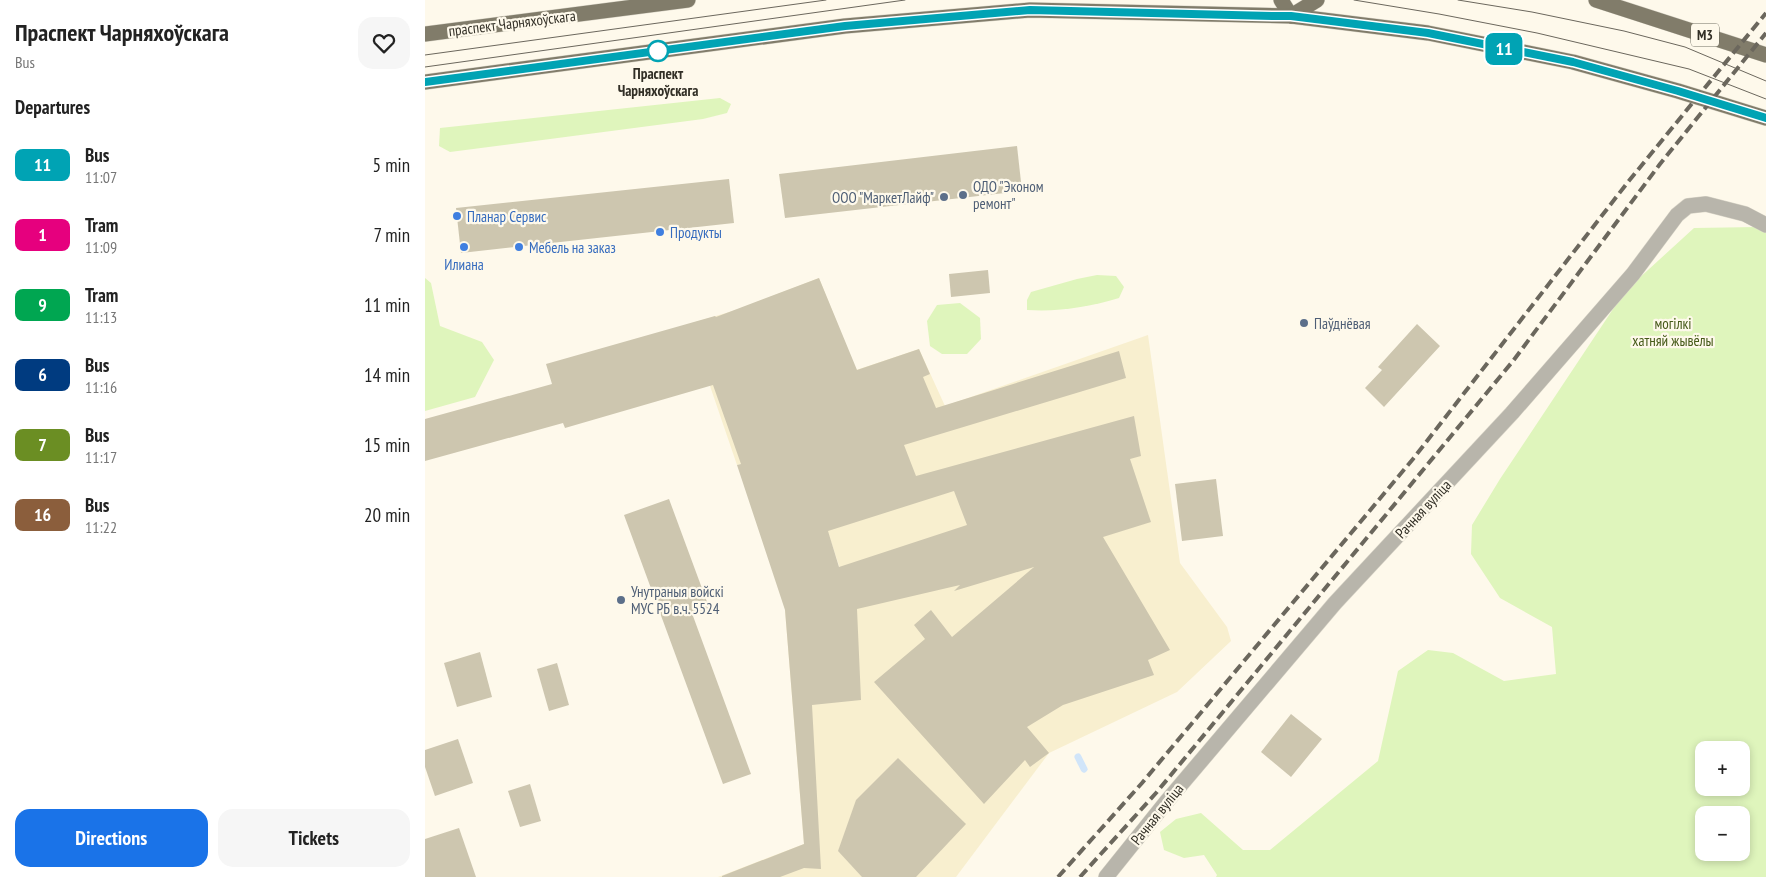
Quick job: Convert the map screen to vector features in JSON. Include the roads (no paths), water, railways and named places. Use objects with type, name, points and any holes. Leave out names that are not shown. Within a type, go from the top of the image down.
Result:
[{"type":"main road","name":"праспект Чарняхоўскага","points":[[425,34],[688,0]]},
{"type":"main road","points":[[1281,0],[1291,16]]},
{"type":"main road","points":[[1291,16],[1317,0]]},
{"type":"main road","name":"М3","points":[[1596,0],[1766,55]]},
{"type":"main road","points":[[425,82],[845,26],[1030,10],[1291,16],[1428,33],[1573,62],[1766,118]]},
{"type":"street","name":"Рачная вуліца","points":[[1106,877],[1167,801],[1335,603],[1512,413],[1633,274],[1677,215],[1688,206],[1706,204],[1745,214],[1766,225]]},
{"type":"waterway","points":[[1078,757],[1084,769]]},
{"type":"tram line","points":[[425,55],[826,0]]},
{"type":"tram line","points":[[425,67],[905,0]]},
{"type":"tram line","points":[[1354,0],[1537,33],[1689,69],[1766,99]]},
{"type":"tram line","points":[[1458,0],[1532,12],[1624,31],[1685,47],[1766,81]]},
{"type":"railway","points":[[1058,877],[1142,783],[1413,459],[1628,182],[1766,13]]},
{"type":"railway","points":[[1080,877],[1156,793],[1513,361],[1660,164],[1766,33]]},
{"type":"place","name":"Праспект Чарняхоўскага","points":[[658,51]]},
{"type":"place","name":"ОДО \"Эконом ремонт\"","points":[[963,195]]},
{"type":"place","name":"ООО \"МаркетЛайф\"","points":[[944,197]]},
{"type":"place","name":"Планар Сервис","points":[[457,216]]},
{"type":"place","name":"Продукты","points":[[660,232]]},
{"type":"place","name":"Илиана","points":[[464,247]]},
{"type":"place","name":"Мебель на заказ","points":[[519,247]]},
{"type":"place","name":"Паўднёвая","points":[[1304,323]]},
{"type":"place","name":"Унутраныя войскі МУС РБ в.ч. 5524","points":[[621,600]]},
{"type":"park label","name":"могілкі хатняй жывёлы","points":[[1673,332]]}]
